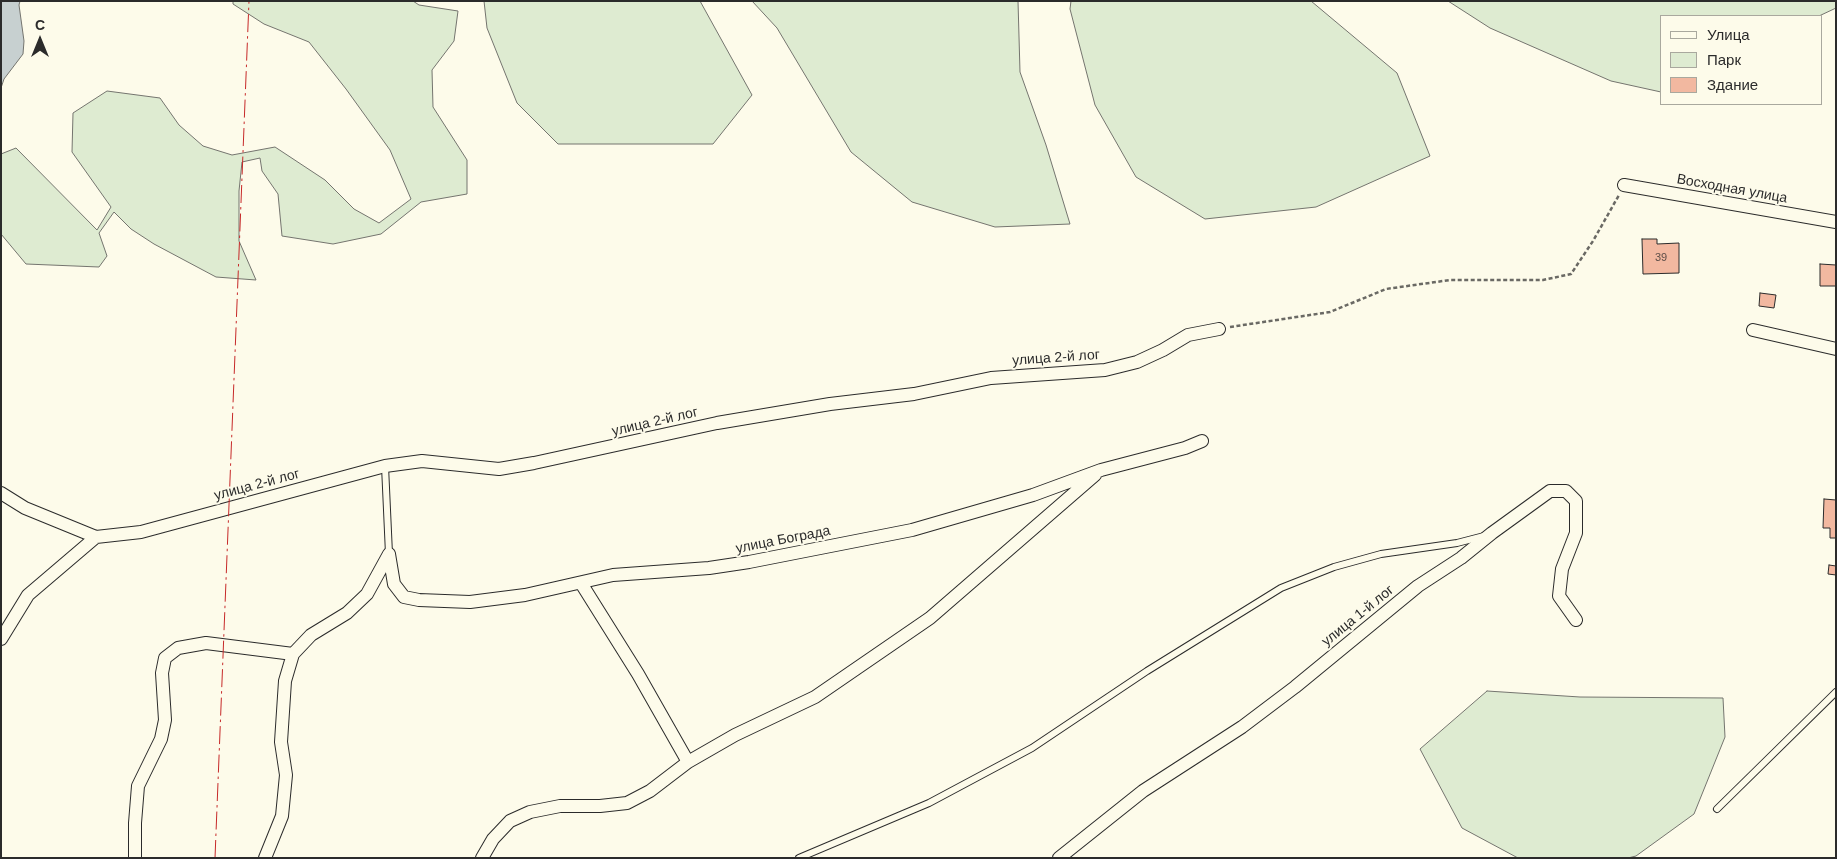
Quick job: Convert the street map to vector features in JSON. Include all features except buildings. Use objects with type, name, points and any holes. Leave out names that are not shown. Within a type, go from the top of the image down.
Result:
[{"type":"street","name":"Восходная улица","points":[[1624,185],[1836,222]]},
{"type":"street","name":"улица 2-й лог","points":[[96,537],[141,532],[384,466],[422,461],[499,468],[534,464],[717,423],[830,404],[914,394],[991,378],[1105,370],[1137,362],[1163,350],[1188,335],[1219,329]]},
{"type":"street","points":[[1753,330],[1836,349]]},
{"type":"street","name":"улица Бограда","points":[[388,554],[394,584],[404,597],[419,600],[470,602],[525,595],[613,575],[708,568],[749,562],[912,530],[1033,495],[1101,470],[1185,448],[1202,441]]},
{"type":"street","points":[[482,858],[493,839],[510,821],[530,812],[560,806],[600,806],[627,803],[650,791],[688,762],[735,735],[816,697],[930,618],[1101,470]]},
{"type":"street","name":"улица 1-й лог","points":[[1059,858],[1144,791],[1242,728],[1418,586],[1461,558],[1550,491],[1566,491],[1576,500],[1576,534],[1562,568],[1559,596],[1576,620]]},
{"type":"street","points":[[1,493],[25,508],[96,537],[41,582],[28,596],[1,639]]},
{"type":"street","points":[[265,858],[282,816],[286,775],[281,742],[285,681],[292,654],[311,635],[347,613],[367,594],[388,554]]},
{"type":"street","points":[[581,583],[638,674],[688,762]]},
{"type":"street","points":[[135,858],[134,823],[138,786],[161,739],[165,720],[162,673],[165,658],[178,648],[206,643],[292,654]]},
{"type":"lane","points":[[384,466],[388,554]]},
{"type":"lane","points":[[799,858],[929,803],[1032,748],[1147,671],[1281,588],[1334,567],[1381,554],[1457,543],[1492,534]]},
{"type":"lane","points":[[1717,809],[1836,692]]},
{"type":"path","points":[[1219,329],[1330,312],[1386,290],[1450,280],[1543,280],[1570,274],[1593,241],[1624,185]]},
{"type":"green space","points":[[233,1],[413,1],[419,5],[458,11],[454,41],[432,70],[433,107],[467,160],[467,194],[421,202],[381,234],[333,244],[282,236],[278,194],[262,171],[260,158],[242,162],[239,191],[239,241],[256,280],[216,277],[154,244],[131,229],[114,212],[99,233],[107,256],[99,267],[26,264],[1,234],[1,154],[16,148],[97,230],[111,207],[72,152],[73,113],[107,91],[160,98],[179,125],[203,146],[232,155],[275,147],[325,180],[354,209],[379,223],[411,199],[390,150],[309,42],[264,24],[233,4]]},
{"type":"green space","points":[[484,1],[700,1],[752,95],[713,144],[558,144],[517,103],[487,28]]},
{"type":"green space","points":[[752,1],[1018,1],[1020,72],[1046,145],[1070,224],[995,227],[912,202],[851,152],[777,28]]},
{"type":"green space","points":[[1071,1],[1311,1],[1397,73],[1430,156],[1316,207],[1205,219],[1136,177],[1095,105],[1070,9]]},
{"type":"green space","points":[[1448,1],[1836,1],[1836,8],[1821,15],[1660,15],[1660,92],[1611,81],[1490,28]]},
{"type":"green space","points":[[1487,691],[1580,697],[1723,698],[1725,737],[1694,814],[1636,856],[1628,858],[1518,858],[1462,828],[1420,749]]},
{"type":"shaded area","points":[[1,1],[20,1],[24,41],[23,54],[4,79],[1,88]]},
{"type":"power","points":[[215,858],[249,1]]}]
